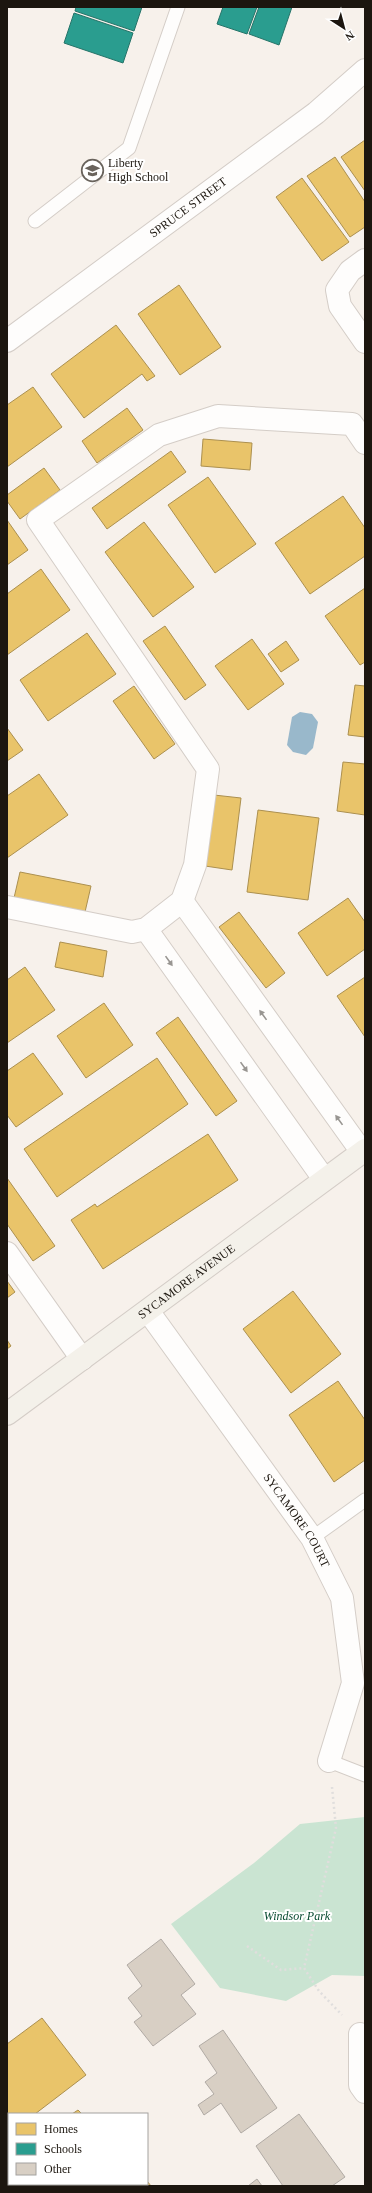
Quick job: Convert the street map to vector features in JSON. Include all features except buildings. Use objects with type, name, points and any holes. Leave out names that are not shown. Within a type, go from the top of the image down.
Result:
[{"type":"street","name":"SPRUCE STREET","points":[[7,341],[316,113],[365,70]]},
{"type":"street","points":[[365,260],[350,271],[337,290],[340,306],[365,342]]},
{"type":"street","points":[[7,907],[132,932],[146,929],[182,901],[195,865],[208,769],[38,520],[159,435],[218,416],[352,424],[365,443]]},
{"type":"street","points":[[182,901],[364,1151]]},
{"type":"street","points":[[146,929],[324,1179]]},
{"type":"street","name":"SYCAMORE AVENUE","points":[[7,1414],[364,1151]]},
{"type":"street","points":[[7,1253],[82,1359]]},
{"type":"street","name":"SYCAMORE COURT","points":[[148,1311],[312,1538],[342,1598],[353,1683],[329,1761]]},
{"type":"street","points":[[360,2034],[360,2085],[365,2092]]},
{"type":"lane","points":[[35,221],[129,148],[178,7]]},
{"type":"lane","points":[[312,1538],[365,1500]]},
{"type":"lane","points":[[329,1761],[365,1775]]},
{"type":"path","points":[[329,1761],[336,1828],[304,1968],[319,1991],[360,2034]]},
{"type":"path","points":[[247,1946],[280,1970],[304,1968]]},
{"type":"green space","name":"Windsor Park","points":[[365,1817],[365,1976],[332,1975],[286,2001],[220,1988],[171,1924],[254,1863],[300,1824]]},
{"type":"water","points":[[300,712],[312,714],[318,722],[313,748],[306,755],[293,752],[287,745],[292,717]]},
{"type":"place","name":"Liberty High School","points":[[92,170]]}]
